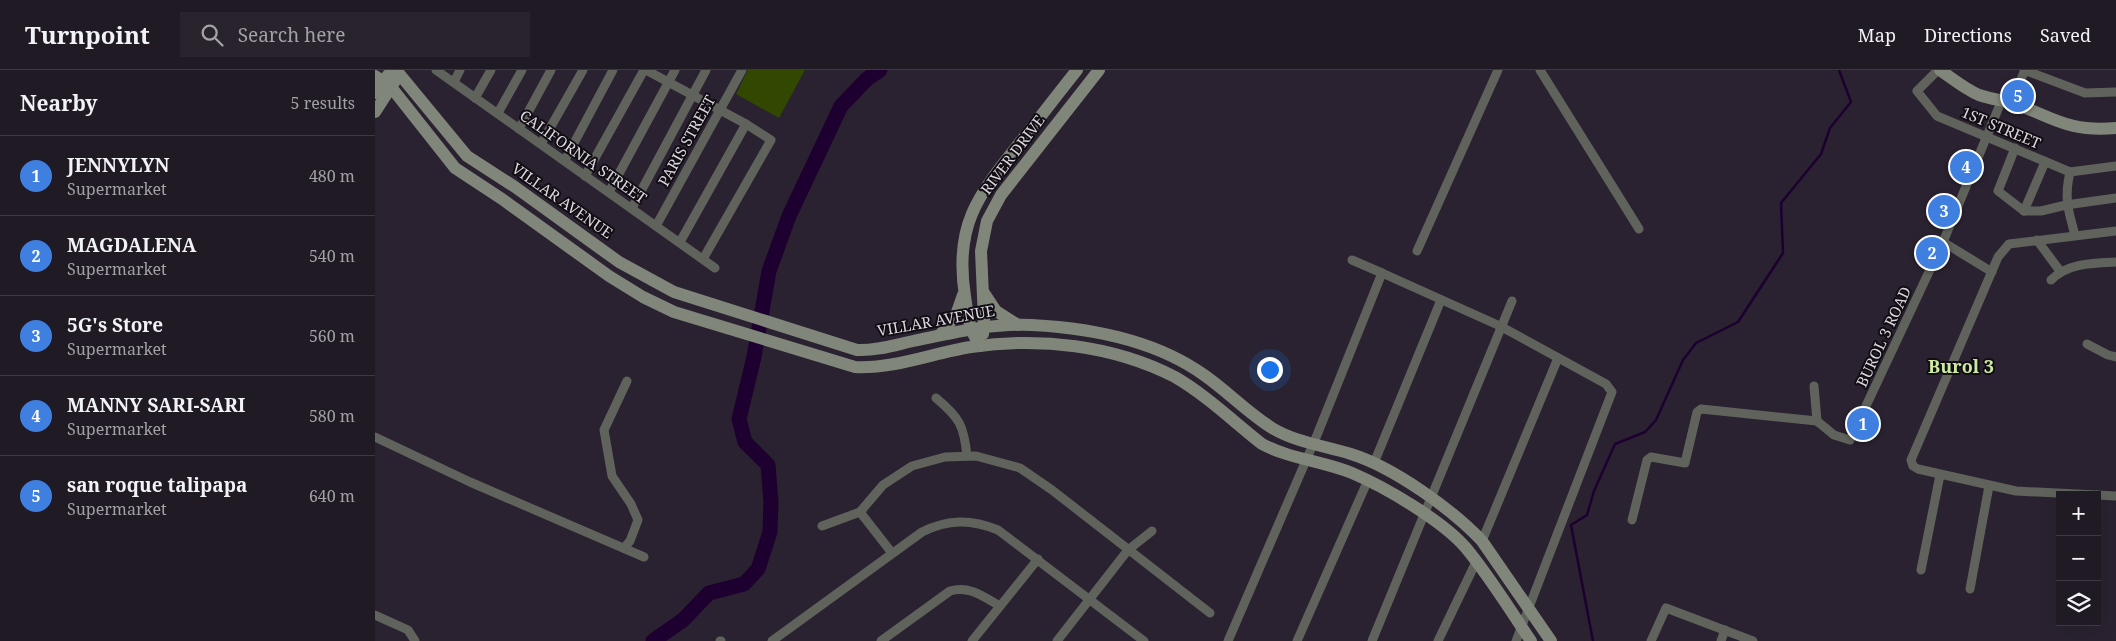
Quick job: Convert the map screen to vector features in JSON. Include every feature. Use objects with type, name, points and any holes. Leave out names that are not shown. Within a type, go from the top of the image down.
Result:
[{"type":"main road","name":"RIVER DRIVE","points":[[980,346],[969,329],[964,290],[962,251],[967,225],[977,201],[1077,70]]},
{"type":"main road","name":"RIVER DRIVE","points":[[980,346],[985,327],[980,262],[982,241],[987,221],[996,204],[1099,70]]},
{"type":"main road","points":[[1939,70],[1962,86],[2053,122],[2072,127],[2116,128]]},
{"type":"main road","points":[[375,93],[383,82],[398,71]]},
{"type":"main road","name":"VILLAR AVENUE","points":[[398,71],[467,156],[515,187],[619,262],[674,292],[708,305],[850,349],[865,350],[969,329],[1018,325],[1075,328],[1117,337],[1164,353],[1204,374],[1272,428],[1374,463],[1432,499],[1470,528],[1482,541],[1551,641]]},
{"type":"main road","points":[[375,112],[383,82]]},
{"type":"main road","points":[[383,82],[461,173],[502,199],[609,276],[643,297],[674,312],[847,366],[865,368],[980,346],[1029,343],[1065,345],[1133,360],[1169,375],[1193,389],[1262,444],[1273,450],[1343,469],[1368,480],[1424,514],[1459,540],[1531,641]]},
{"type":"main road","points":[[940,335],[956,315],[964,290]]},
{"type":"main road","points":[[982,290],[996,311],[1018,325]]},
{"type":"street","name":"CALIFORNIA STREET","points":[[436,70],[715,268]]},
{"type":"street","points":[[454,82],[460,70]]},
{"type":"street","points":[[475,98],[491,70]]},
{"type":"street","points":[[498,114],[522,70]]},
{"type":"street","points":[[519,129],[551,70]]},
{"type":"street","points":[[541,144],[583,70]]},
{"type":"street","points":[[565,160],[613,70]]},
{"type":"street","points":[[585,176],[645,70],[720,109],[771,140],[703,259]]},
{"type":"street","points":[[609,192],[675,70]]},
{"type":"street","points":[[632,208],[706,70]]},
{"type":"street","name":"PARIS STREET","points":[[656,226],[742,70]]},
{"type":"street","points":[[1417,250],[1498,70]]},
{"type":"street","points":[[1540,70],[1639,229]]},
{"type":"street","name":"1ST STREET","points":[[1939,70],[1917,91],[1937,116],[2070,172],[2116,166]]},
{"type":"street","points":[[2025,70],[2085,93],[2116,92]]},
{"type":"street","name":"BUROL 3 ROAD","points":[[1817,421],[1834,435],[1846,440],[1850,440],[1852,437],[1943,242],[1986,137],[2025,70]]},
{"type":"street","points":[[680,242],[746,124]]},
{"type":"street","points":[[2015,148],[1998,191],[2024,211],[2041,211],[2066,205],[2116,198]]},
{"type":"street","points":[[2024,211],[2045,162]]},
{"type":"street","points":[[2070,172],[2066,191],[2066,205],[2075,235]]},
{"type":"street","points":[[2056,493],[2023,492],[1940,475],[1913,466],[1911,460],[2000,254],[2009,244],[2116,231]]},
{"type":"street","points":[[2037,240],[2060,271]]},
{"type":"street","points":[[1943,242],[1992,272]]},
{"type":"street","points":[[1352,260],[1500,326],[1606,384],[1611,392],[1516,641]]},
{"type":"street","points":[[2051,280],[2060,271],[2089,264],[2116,262]]},
{"type":"street","points":[[1228,641],[1313,443],[1382,273]]},
{"type":"street","points":[[1374,463],[1441,300]]},
{"type":"street","points":[[1372,641],[1424,514],[1432,499],[1500,326],[1512,301]]},
{"type":"street","points":[[2087,344],[2108,356],[2116,357]]},
{"type":"street","points":[[1482,541],[1558,358]]},
{"type":"street","points":[[624,548],[630,542],[638,520],[631,504],[612,476],[604,430],[627,381]]},
{"type":"street","points":[[1632,520],[1647,460],[1651,457],[1685,463],[1697,412],[1701,409],[1817,421],[1814,386]]},
{"type":"street","points":[[936,398],[952,412],[965,432],[967,456]]},
{"type":"street","points":[[375,438],[644,557]]},
{"type":"street","points":[[822,526],[860,512],[883,485],[903,471],[945,457],[976,456],[1020,468],[1052,490],[1209,613]]},
{"type":"street","points":[[1921,570],[1940,475]]},
{"type":"street","points":[[1297,641],[1368,480]]},
{"type":"street","points":[[1970,589],[1989,486]]},
{"type":"street","points":[[2101,495],[2116,496]]},
{"type":"street","points":[[860,512],[892,553]]},
{"type":"street","points":[[772,641],[892,553],[937,525],[966,521],[983,524],[998,530],[1144,641]]},
{"type":"street","points":[[1057,641],[1128,550],[1152,531]]},
{"type":"street","points":[[972,641],[1038,559]]},
{"type":"street","points":[[1438,641],[1476,562]]},
{"type":"street","points":[[881,641],[950,591],[960,588],[973,591],[1000,606]]},
{"type":"street","points":[[1651,641],[1667,608],[1753,641]]},
{"type":"street","points":[[375,615],[408,630],[415,641]]},
{"type":"street","points":[[1721,641],[1725,630]]},
{"type":"green space","points":[[748,70],[805,70],[779,118],[736,94]]},
{"type":"waterway","points":[[653,641],[683,620],[709,593],[744,584],[758,569],[770,532],[771,502],[768,465],[745,442],[739,419],[754,357],[769,271],[789,216],[841,106],[867,79],[880,70]]},
{"type":"waterway","points":[[1593,641],[1571,525],[1587,515],[1594,491],[1615,444],[1645,432],[1656,420],[1683,360],[1696,343],[1738,322],[1783,253],[1781,203],[1821,154],[1830,128],[1851,102],[1839,70]]},
{"type":"place","name":"san roque talipapa","points":[[2018,96]]},
{"type":"place","name":"MANNY SARI-SARI","points":[[1966,167]]},
{"type":"place","name":"5G's Store","points":[[1944,211]]},
{"type":"place","name":"MAGDALENA","points":[[1932,253]]},
{"type":"place","name":"JENNYLYN","points":[[1863,424]]},
{"type":"district","name":"Burol 3","points":[[1961,367]]}]
